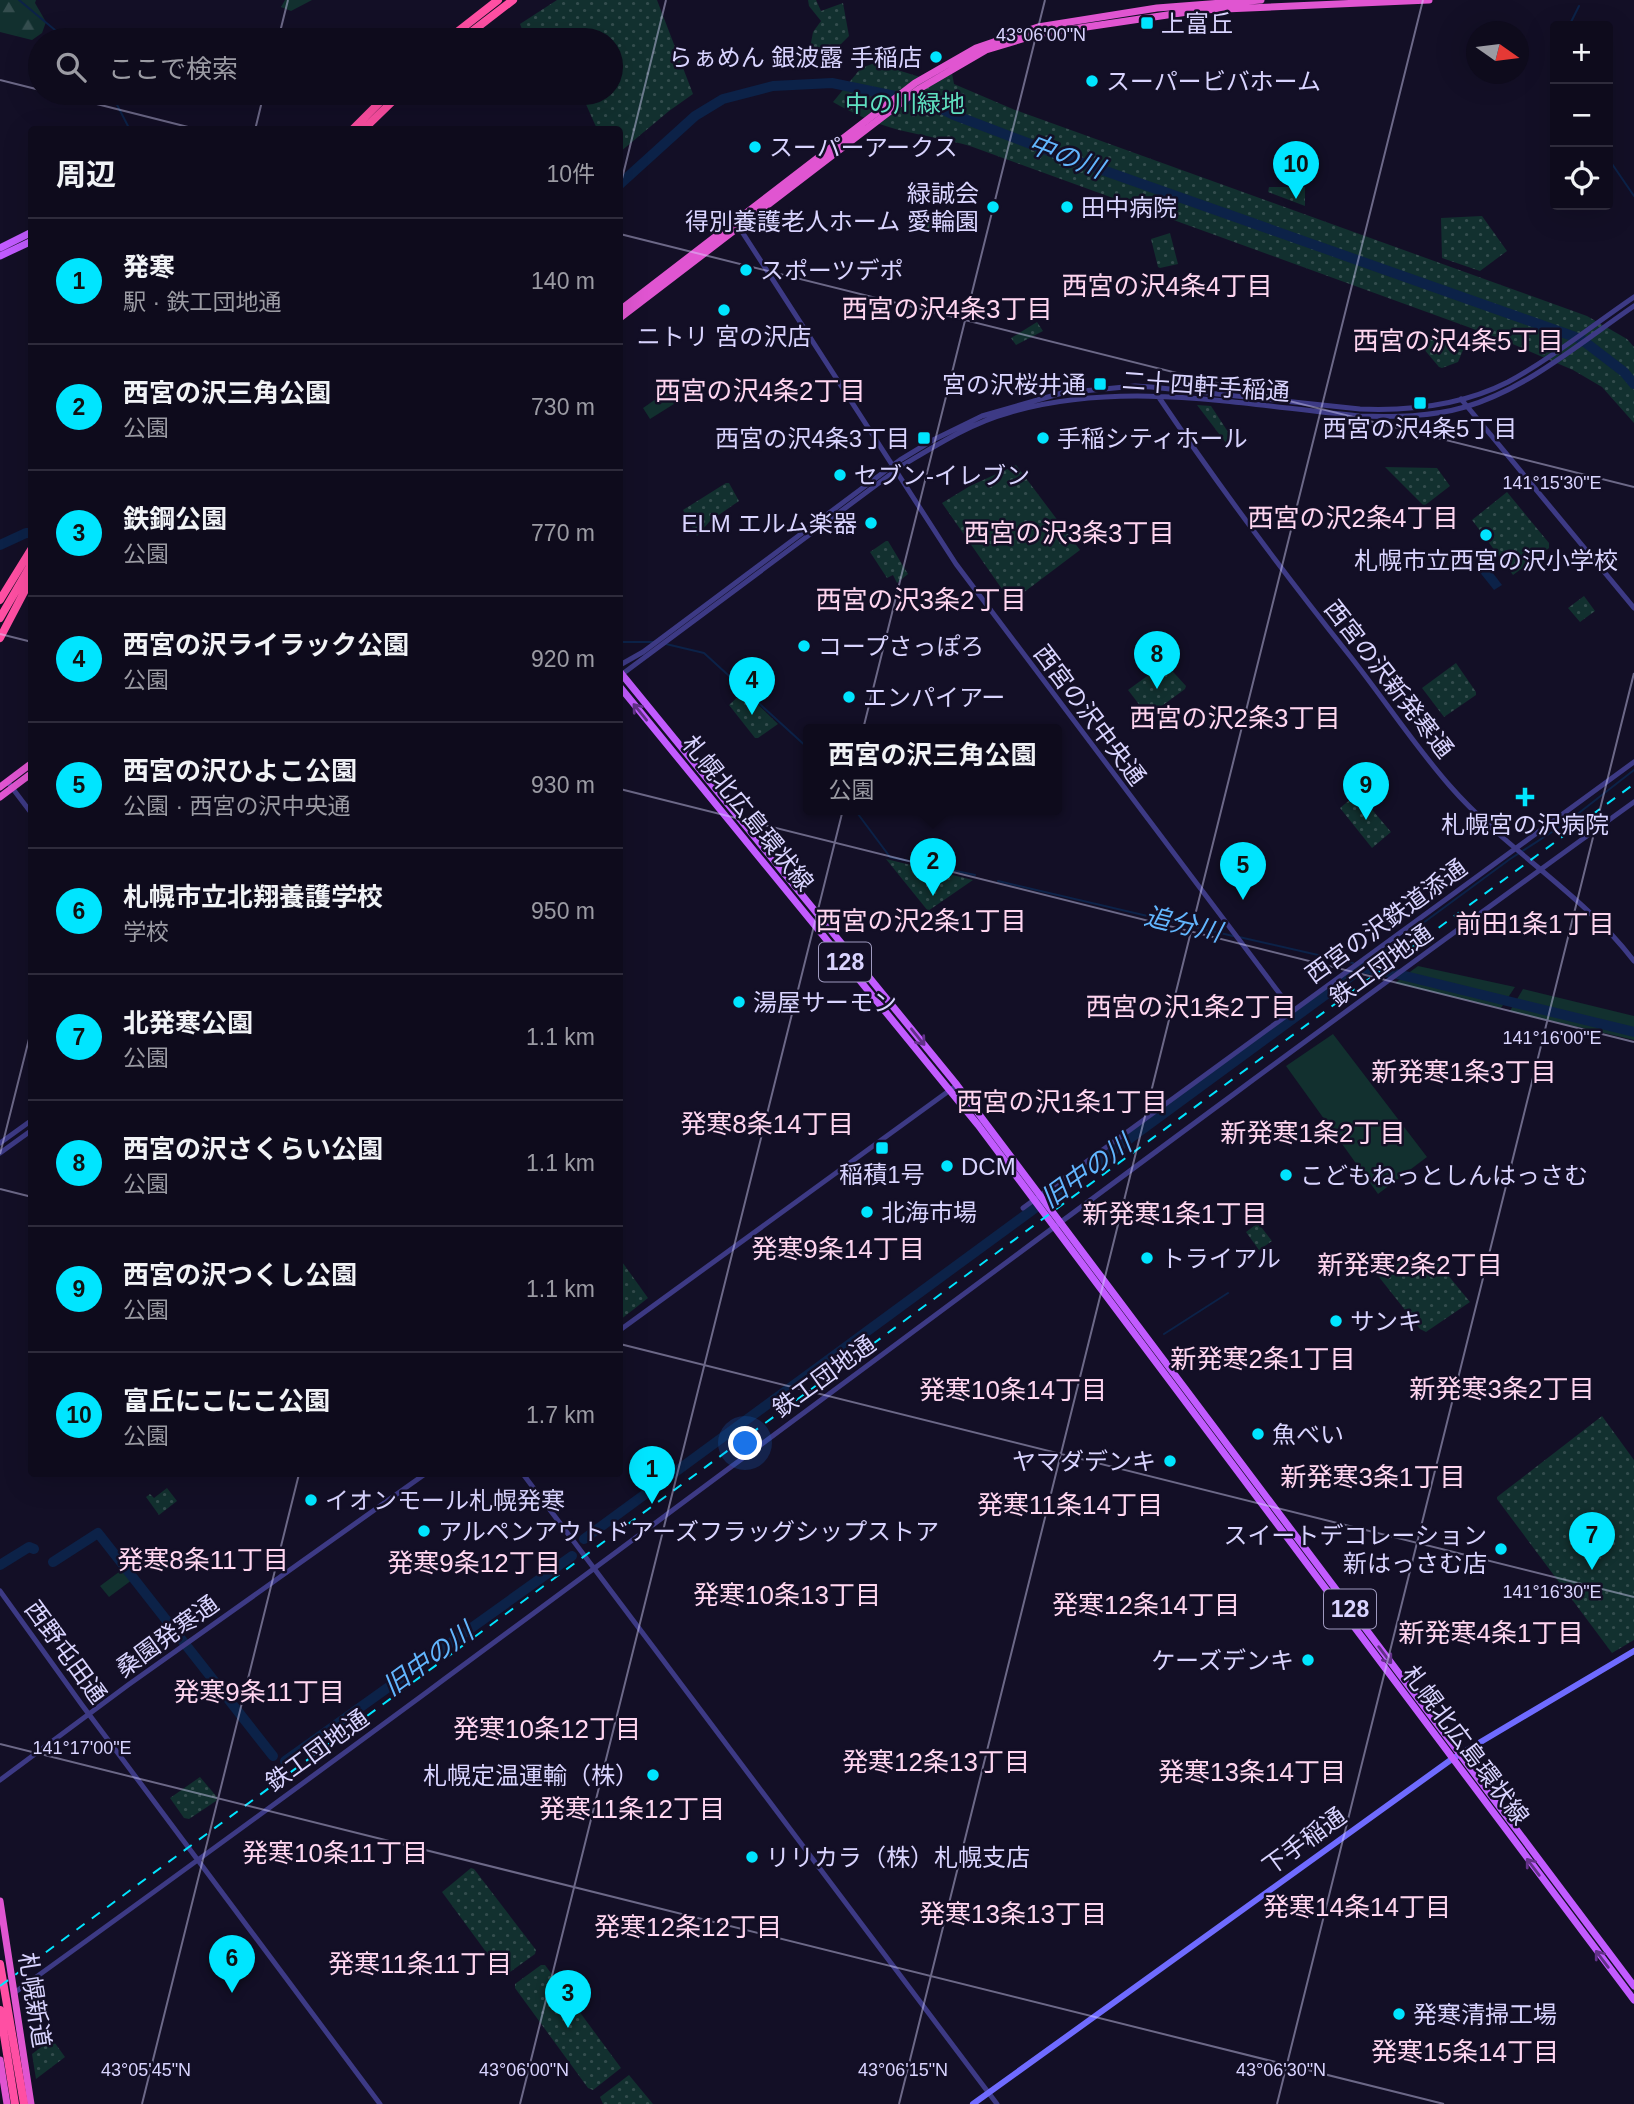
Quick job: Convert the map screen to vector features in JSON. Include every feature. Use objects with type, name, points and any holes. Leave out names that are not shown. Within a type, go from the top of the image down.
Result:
[{"type":"highway","points":[[462,28],[498,0]]},
{"type":"highway","points":[[477,28],[513,0]]},
{"type":"highway","points":[[623,308],[917,86],[982,45],[1038,27],[1168,7],[1261,0]]},
{"type":"highway","points":[[917,86],[986,50],[1017,38],[1094,24],[1202,10],[1429,0]]},
{"type":"highway","points":[[356,126],[377,105]]},
{"type":"highway","points":[[367,126],[389,105]]},
{"type":"highway","points":[[623,316],[737,223]]},
{"type":"highway","points":[[0,598],[28,554]]},
{"type":"highway","points":[[0,618],[28,570]]},
{"type":"highway","points":[[0,638],[28,586]]},
{"type":"highway","points":[[0,797],[28,767]]},
{"type":"highway","points":[[0,787],[28,775]]},
{"type":"highway","name":"札幌新道","points":[[0,1901],[31,2104]]},
{"type":"highway","points":[[0,1964],[24,2104]]},
{"type":"highway","points":[[0,2010],[15,2104]]},
{"type":"highway","name":"札幌新道","points":[[0,2060],[7,2104]]},
{"type":"main road","points":[[0,248],[28,234]]},
{"type":"main road","points":[[0,256],[28,243]]},
{"type":"main road","name":"札幌北広島環状線","points":[[623,679],[735,813],[954,1087],[1634,2000]]},
{"type":"main road","name":"札幌北広島環状線","points":[[623,691],[954,1087]]},
{"type":"main road","name":"札幌北広島環状線","points":[[1160,1363],[1634,1986]]},
{"type":"main road","name":"下手稲通","points":[[974,2104],[1452,1759],[1634,1651]]},
{"type":"street","name":"西宮の沢中央通","points":[[737,223],[956,564],[1292,1010]]},
{"type":"street","name":"二十四軒手稲通","points":[[623,673],[933,440],[1006,408],[1062,393],[1135,386],[1360,410],[1423,408],[1461,399],[1506,383],[1634,297]]},
{"type":"street","name":"二十四軒手稲通","points":[[623,663],[894,469],[1006,413],[1061,401],[1136,394],[1359,416],[1412,415],[1466,407],[1509,388],[1542,369],[1634,306]]},
{"type":"street","name":"西宮の沢新発寒通","points":[[1151,387],[1269,552],[1449,785],[1483,822],[1581,904],[1617,939],[1634,961]]},
{"type":"street","points":[[1461,399],[1634,608]]},
{"type":"street","name":"西宮の沢鉄道添通","points":[[1023,1209],[1634,762]]},
{"type":"street","points":[[10,784],[28,809]]},
{"type":"street","name":"鉄工団地通","points":[[0,2003],[1634,803]]},
{"type":"street","points":[[623,1328],[954,1087]]},
{"type":"street","points":[[0,1143],[28,1123]]},
{"type":"street","points":[[0,1153],[28,1133]]},
{"type":"street","name":"桑園発寒通","points":[[0,1780],[421,1477]]},
{"type":"street","points":[[525,1477],[997,2104]]},
{"type":"street","name":"西野屯田通","points":[[0,1591],[380,2104]]},
{"type":"green space","points":[[0,0],[36,0],[35,3],[46,22],[44,28],[28,28],[28,39],[0,32]]},
{"type":"green space","points":[[285,0],[312,0],[291,11],[281,7]]},
{"type":"green space","points":[[557,0],[657,0],[693,94],[623,149],[623,126],[596,126],[586,105],[623,105],[623,28],[522,28],[520,24]]},
{"type":"green space","points":[[808,0],[816,0],[821,11],[843,3],[849,36],[837,48],[809,54],[813,32],[821,21],[809,6]]},
{"type":"green space","name":"中の川緑地","points":[[875,63],[936,82],[952,73],[954,84],[1015,110],[1587,316],[1627,339],[1634,347],[1634,423],[1602,387],[1573,370],[1501,339],[970,146],[882,125],[833,102],[861,68]]},
{"type":"green space","points":[[1269,187],[1305,187],[1305,206],[1268,192]]},
{"type":"green space","points":[[935,212],[943,220],[928,231],[924,221]]},
{"type":"green space","points":[[1482,216],[1507,251],[1480,271],[1442,258],[1441,218]]},
{"type":"green space","points":[[1170,233],[1178,264],[1160,268],[1151,239]]},
{"type":"green space","points":[[1037,322],[1043,331],[1016,345],[1011,338]]},
{"type":"green space","points":[[1427,338],[1463,350],[1458,362],[1439,367],[1423,348]]},
{"type":"green space","points":[[666,392],[674,404],[650,419],[643,408]]},
{"type":"green space","points":[[1197,405],[1211,406],[1232,438],[1226,443]]},
{"type":"green space","points":[[1016,465],[1080,550],[1011,602],[942,503],[970,486]]},
{"type":"green space","points":[[1385,467],[1437,468],[1450,486],[1424,506]]},
{"type":"green space","points":[[729,483],[739,501],[710,521],[697,536],[683,510]]},
{"type":"green space","points":[[1507,492],[1549,543],[1549,548],[1513,575],[1472,520]]},
{"type":"green space","points":[[886,541],[908,574],[897,583],[893,575],[887,578],[870,552]]},
{"type":"green space","points":[[1584,596],[1595,611],[1580,622],[1568,608]]},
{"type":"green space","points":[[1165,663],[1186,686],[1148,716],[1128,690]]},
{"type":"green space","points":[[1456,663],[1476,695],[1444,717],[1422,688]]},
{"type":"green space","points":[[744,691],[778,724],[758,738],[755,738],[729,705]]},
{"type":"green space","points":[[1358,793],[1391,832],[1372,848],[1340,808]]},
{"type":"green space","points":[[886,859],[973,880],[928,911]]},
{"type":"green space","points":[[1418,966],[1515,987],[1501,1008],[1395,983]]},
{"type":"green space","points":[[1523,989],[1634,1016],[1634,1040],[1510,1011]]},
{"type":"green space","points":[[1333,1034],[1427,1157],[1378,1194],[1286,1066]]},
{"type":"green space","points":[[1258,1223],[1272,1241],[1259,1250],[1246,1232]]},
{"type":"green space","points":[[1410,1255],[1425,1272],[1438,1263],[1470,1302],[1426,1332],[1420,1329],[1379,1277]]},
{"type":"green space","points":[[623,1263],[648,1298],[623,1318]]},
{"type":"green space","points":[[1602,1416],[1634,1460],[1634,1640],[1612,1653],[1497,1499]]},
{"type":"green space","points":[[167,1488],[177,1501],[159,1515],[146,1497],[150,1494],[154,1498]]},
{"type":"green space","points":[[123,1569],[132,1580],[109,1597],[100,1586]]},
{"type":"green space","points":[[200,1777],[217,1797],[216,1801],[189,1819],[184,1818],[170,1798]]},
{"type":"green space","points":[[471,1868],[536,1950],[535,1954],[506,1975],[503,1975],[442,1892]]},
{"type":"green space","points":[[541,1965],[545,1965],[621,2068],[593,2090],[588,2088],[515,1988],[515,1984]]},
{"type":"green space","points":[[52,2039],[65,2057],[36,2079],[32,2054]]},
{"type":"green space","points":[[629,2075],[653,2104],[603,2104],[600,2097]]},
{"type":"water","points":[[1486,564],[1502,585],[1494,590],[1478,570]]},
{"type":"waterway","points":[[19,0],[53,28]]},
{"type":"waterway","points":[[1572,21],[1579,6]]},
{"type":"waterway","name":"中の川","points":[[623,181],[695,116],[723,99],[773,86],[832,83],[929,103],[1057,154],[1581,339],[1624,372],[1634,384]]},
{"type":"waterway","points":[[117,105],[128,126]]},
{"type":"waterway","points":[[1613,165],[1634,196]]},
{"type":"waterway","name":"中の川","points":[[0,545],[28,533]]},
{"type":"waterway","name":"追分川","points":[[623,642],[653,642]]},
{"type":"waterway","name":"追分川","points":[[666,644],[704,653],[803,744]]},
{"type":"waterway","points":[[1362,968],[1510,859],[1566,823],[1634,770]]},
{"type":"waterway","name":"追分川","points":[[859,815],[890,857],[975,875]]},
{"type":"waterway","name":"追分川","points":[[998,881],[1233,936]]},
{"type":"waterway","name":"追分川","points":[[1239,937],[1353,963]]},
{"type":"waterway","name":"旧中の川","points":[[584,1539],[1362,968],[1393,973],[1634,1032]]},
{"type":"waterway","points":[[1164,1334],[1228,1293]]},
{"type":"waterway","name":"旧中の川","points":[[53,1562],[98,1533],[273,1756]]},
{"type":"waterway","name":"旧中の川","points":[[0,1565],[29,1547],[34,1549]]},
{"type":"waterway","name":"旧中の川","points":[[285,1761],[572,1556]]},
{"type":"railway","points":[[0,1986],[1634,784]]},
{"type":"place","name":"上富丘","points":[[1147,23]]},
{"type":"place","name":"らぁめん 銀波露 手稲店","points":[[936,57]]},
{"type":"place","name":"スーパービバホーム","points":[[1092,81]]},
{"type":"place","name":"スーパーアークス","points":[[755,147]]},
{"type":"place","name":"富丘にこにこ公園","points":[[1296,199]]},
{"type":"place","name":"緑誠会 得別養護老人ホーム 愛輪園","points":[[993,207]]},
{"type":"place","name":"田中病院","points":[[1067,207]]},
{"type":"place","name":"スポーツデポ","points":[[746,270]]},
{"type":"place","name":"ニトリ 宮の沢店","points":[[724,310]]},
{"type":"place","name":"宮の沢桜井通","points":[[1100,384]]},
{"type":"place","name":"西宮の沢4条5丁目","points":[[1420,403]]},
{"type":"place","name":"西宮の沢4条3丁目","points":[[924,438]]},
{"type":"place","name":"手稲シティホール","points":[[1043,438]]},
{"type":"place","name":"セブン-イレブン","points":[[840,475]]},
{"type":"place","name":"ELM エルム楽器","points":[[871,523]]},
{"type":"place","name":"札幌市立西宮の沢小学校","points":[[1486,535]]},
{"type":"place","name":"コープさっぽろ","points":[[804,646]]},
{"type":"place","name":"西宮の沢さくらい公園","points":[[1157,689]]},
{"type":"place","name":"エンパイアー","points":[[849,697]]},
{"type":"place","name":"西宮の沢ライラック公園","points":[[752,715]]},
{"type":"place","name":"札幌宮の沢病院","points":[[1525,797]]},
{"type":"place","name":"西宮の沢つくし公園","points":[[1366,820]]},
{"type":"place","name":"西宮の沢三角公園","points":[[933,896]]},
{"type":"place","name":"西宮の沢ひよこ公園","points":[[1243,900]]},
{"type":"place","name":"湯屋サーモン","points":[[739,1002]]},
{"type":"place","name":"稲積1号","points":[[882,1148]]},
{"type":"place","name":"DCM","points":[[947,1166]]},
{"type":"place","name":"こどもねっとしんはっさむ","points":[[1286,1175]]},
{"type":"place","name":"北海市場","points":[[867,1212]]},
{"type":"place","name":"トライアル","points":[[1147,1258]]},
{"type":"place","name":"サンキ","points":[[1336,1321]]},
{"type":"place","name":"魚べい","points":[[1258,1434]]},
{"type":"place","name":"ヤマダデンキ","points":[[1170,1461]]},
{"type":"place","name":"イオンモール札幌発寒","points":[[311,1500]]},
{"type":"place","name":"発寒","points":[[652,1504]]},
{"type":"place","name":"アルペンアウトドアーズフラッグシップストア","points":[[424,1531]]},
{"type":"place","name":"スイートデコレーション 新はっさむ店","points":[[1501,1549]]},
{"type":"place","name":"北発寒公園","points":[[1592,1570]]},
{"type":"place","name":"ケーズデンキ","points":[[1308,1660]]},
{"type":"place","name":"札幌定温運輸（株）","points":[[653,1775]]},
{"type":"place","name":"リリカラ（株）札幌支店","points":[[752,1857]]},
{"type":"place","name":"札幌市立北翔養護学校","points":[[232,1993]]},
{"type":"place","name":"発寒清掃工場","points":[[1399,2014]]},
{"type":"place","name":"鉄鋼公園","points":[[568,2028]]},
{"type":"district","name":"西宮の沢4条4丁目","points":[[1167,286]]},
{"type":"district","name":"西宮の沢4条3丁目","points":[[947,309]]},
{"type":"district","name":"西宮の沢4条5丁目","points":[[1458,341]]},
{"type":"district","name":"西宮の沢4条2丁目","points":[[760,391]]},
{"type":"district","name":"西宮の沢2条4丁目","points":[[1353,518]]},
{"type":"district","name":"西宮の沢3条3丁目","points":[[1069,533]]},
{"type":"district","name":"西宮の沢3条2丁目","points":[[921,600]]},
{"type":"district","name":"西宮の沢2条3丁目","points":[[1235,718]]},
{"type":"district","name":"西宮の沢2条1丁目","points":[[921,921]]},
{"type":"district","name":"前田1条1丁目","points":[[1535,924]]},
{"type":"district","name":"西宮の沢1条2丁目","points":[[1191,1007]]},
{"type":"district","name":"新発寒1条3丁目","points":[[1464,1072]]},
{"type":"district","name":"西宮の沢1条1丁目","points":[[1062,1102]]},
{"type":"district","name":"発寒8条14丁目","points":[[767,1124]]},
{"type":"district","name":"新発寒1条2丁目","points":[[1313,1133]]},
{"type":"district","name":"新発寒1条1丁目","points":[[1175,1214]]},
{"type":"district","name":"発寒9条14丁目","points":[[838,1249]]},
{"type":"district","name":"新発寒2条2丁目","points":[[1410,1265]]},
{"type":"district","name":"新発寒2条1丁目","points":[[1263,1359]]},
{"type":"district","name":"新発寒3条2丁目","points":[[1502,1389]]},
{"type":"district","name":"発寒10条14丁目","points":[[1013,1390]]},
{"type":"district","name":"新発寒3条1丁目","points":[[1373,1477]]},
{"type":"district","name":"発寒11条14丁目","points":[[1070,1505]]},
{"type":"district","name":"発寒8条11丁目","points":[[203,1560]]},
{"type":"district","name":"発寒9条12丁目","points":[[474,1563]]},
{"type":"district","name":"発寒10条13丁目","points":[[787,1595]]},
{"type":"district","name":"発寒12条14丁目","points":[[1146,1605]]},
{"type":"district","name":"新発寒4条1丁目","points":[[1491,1633]]},
{"type":"district","name":"発寒9条11丁目","points":[[259,1692]]},
{"type":"district","name":"発寒10条12丁目","points":[[547,1729]]},
{"type":"district","name":"発寒12条13丁目","points":[[936,1762]]},
{"type":"district","name":"発寒13条14丁目","points":[[1252,1772]]},
{"type":"district","name":"発寒11条12丁目","points":[[632,1809]]},
{"type":"district","name":"発寒10条11丁目","points":[[335,1853]]},
{"type":"district","name":"発寒14条14丁目","points":[[1357,1907]]},
{"type":"district","name":"発寒13条13丁目","points":[[1013,1914]]},
{"type":"district","name":"発寒12条12丁目","points":[[688,1927]]},
{"type":"district","name":"発寒11条11丁目","points":[[420,1964]]},
{"type":"district","name":"発寒15条14丁目","points":[[1465,2052]]}]
